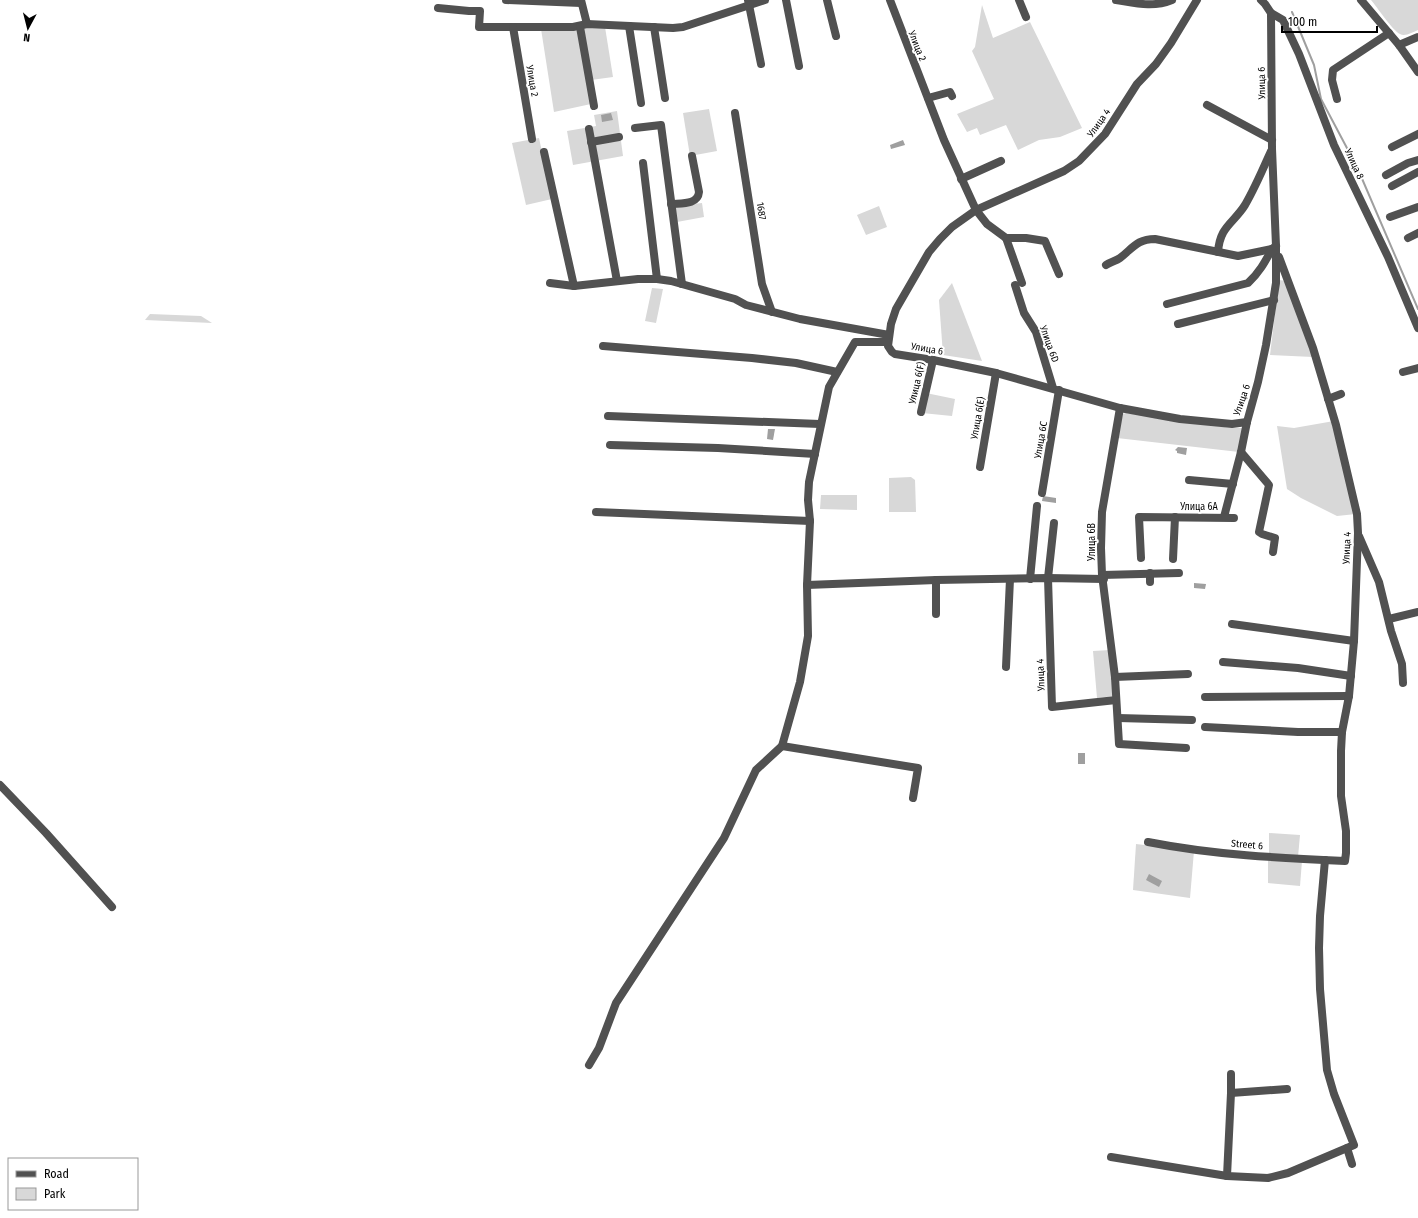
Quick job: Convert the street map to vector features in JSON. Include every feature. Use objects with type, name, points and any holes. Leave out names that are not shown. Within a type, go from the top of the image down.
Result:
[{"type":"street","points":[[506,0],[581,2],[594,106]]},
{"type":"street","points":[[438,8],[480,11],[479,27],[629,26],[673,28],[748,2],[765,0]]},
{"type":"street","points":[[786,0],[799,66]]},
{"type":"street","points":[[827,0],[836,36]]},
{"type":"street","name":"Улица 2","points":[[890,0],[944,140],[976,210]]},
{"type":"street","points":[[1019,0],[1026,17]]},
{"type":"street","points":[[1116,0],[1157,4],[1172,0]]},
{"type":"street","name":"Улица 4","points":[[889,339],[892,320],[896,309],[929,252],[952,228],[976,210],[1064,171],[1084,157],[1105,134],[1137,84],[1156,64],[1171,43],[1197,0]]},
{"type":"street","name":"Улица 8","points":[[1261,0],[1271,13],[1283,20],[1299,54],[1334,145],[1388,257],[1418,328]]},
{"type":"street","points":[[1361,0],[1400,45],[1418,72]]},
{"type":"street","points":[[748,2],[761,64]]},
{"type":"street","name":"Улица 6","points":[[889,339],[888,346],[895,354],[996,372],[1120,408],[1180,419],[1232,424],[1247,422],[1258,382],[1274,300],[1276,269],[1274,248],[1271,13]]},
{"type":"street","points":[[629,26],[641,103]]},
{"type":"street","name":"Улица 2","points":[[513,27],[532,139]]},
{"type":"street","points":[[654,27],[665,98]]},
{"type":"street","points":[[1337,99],[1332,80],[1333,70],[1389,34]]},
{"type":"street","points":[[1400,45],[1418,37]]},
{"type":"street","points":[[928,98],[950,92],[952,96]]},
{"type":"street","points":[[1207,105],[1272,144],[1256,186],[1244,206],[1229,224],[1219,240],[1218,252]]},
{"type":"street","name":"1687","points":[[735,113],[762,284],[772,312]]},
{"type":"street","points":[[635,128],[661,125],[682,284]]},
{"type":"street","points":[[589,129],[617,282]]},
{"type":"street","points":[[1392,147],[1418,134]]},
{"type":"street","points":[[591,142],[619,137]]},
{"type":"street","points":[[544,152],[574,286]]},
{"type":"street","points":[[671,204],[694,201],[698,197],[699,192],[692,156]]},
{"type":"street","points":[[1386,175],[1408,163],[1418,160]]},
{"type":"street","points":[[961,179],[1001,161]]},
{"type":"street","points":[[643,163],[657,279]]},
{"type":"street","points":[[1392,186],[1418,172]]},
{"type":"street","points":[[1390,217],[1418,207]]},
{"type":"street","points":[[976,210],[987,224],[1006,238],[1026,238],[1045,242],[1059,274]]},
{"type":"street","points":[[1408,238],[1418,233]]},
{"type":"street","name":"Улица 6D","points":[[1006,238],[1024,313],[1036,332],[1056,389]]},
{"type":"street","points":[[1106,265],[1121,258],[1136,244],[1149,239],[1238,256],[1274,248]]},
{"type":"street","points":[[1167,304],[1248,283],[1256,276],[1274,248]]},
{"type":"street","name":"Улица 4","points":[[1274,248],[1313,348],[1336,425],[1357,514],[1358,533],[1354,641],[1349,696],[1342,732],[1340,796],[1346,831],[1345,861]]},
{"type":"street","points":[[550,283],[574,286],[657,279],[682,284],[735,299],[772,312],[889,339]]},
{"type":"street","points":[[1178,324],[1274,300]]},
{"type":"street","points":[[589,1065],[599,1048],[616,1003],[724,838],[756,770],[782,746],[800,682],[808,636],[807,585],[810,520],[808,500],[809,482],[829,387],[854,342],[889,339]]},
{"type":"street","points":[[603,346],[752,358],[796,363],[837,372]]},
{"type":"street","name":"Улица 6(F)","points":[[920,412],[933,360]]},
{"type":"street","points":[[1403,372],[1418,368]]},
{"type":"street","name":"Улица 6(E)","points":[[980,467],[996,372]]},
{"type":"street","name":"Улица 6C","points":[[1042,493],[1056,389]]},
{"type":"street","points":[[1328,399],[1341,394]]},
{"type":"street","name":"Улица 6B","points":[[1120,408],[1102,512],[1101,548],[1115,677],[1120,744],[1186,748]]},
{"type":"street","points":[[608,416],[820,424]]},
{"type":"street","name":"Улица 6A","points":[[1224,517],[1241,452],[1247,422]]},
{"type":"street","points":[[610,444],[718,448],[815,454]]},
{"type":"street","points":[[1241,452],[1269,485],[1259,532],[1275,538],[1272,552]]},
{"type":"street","points":[[1189,480],[1232,484]]},
{"type":"street","points":[[1030,579],[1038,506]]},
{"type":"street","points":[[596,512],[810,520]]},
{"type":"street","name":"Улица 6A","points":[[1141,558],[1139,517],[1234,518]]},
{"type":"street","name":"Улица 6A","points":[[1173,559],[1176,517]]},
{"type":"street","name":"Улица 4","points":[[1054,522],[1048,578],[1052,707],[1116,700]]},
{"type":"street","points":[[1358,533],[1379,582],[1391,631],[1402,664],[1403,683]]},
{"type":"street","points":[[1150,573],[1150,582]]},
{"type":"street","points":[[807,585],[936,580],[1103,577],[1150,573],[1179,573]]},
{"type":"street","points":[[1006,667],[1010,579]]},
{"type":"street","points":[[936,580],[936,614]]},
{"type":"street","points":[[1389,619],[1418,612]]},
{"type":"street","points":[[1232,624],[1354,641]]},
{"type":"street","points":[[1223,662],[1298,668],[1351,676]]},
{"type":"street","points":[[1115,677],[1188,674]]},
{"type":"street","points":[[1205,697],[1349,696]]},
{"type":"street","points":[[1118,718],[1192,720]]},
{"type":"street","points":[[1205,727],[1298,732],[1342,732]]},
{"type":"street","points":[[782,746],[918,768],[913,798]]},
{"type":"street","points":[[0,785],[46,833],[112,907]]},
{"type":"street","name":"Street 6","points":[[1148,842],[1184,849],[1250,856],[1345,861]]},
{"type":"street","points":[[1111,1157],[1227,1176],[1268,1178],[1288,1173],[1354,1145],[1334,1094],[1327,1070],[1320,989],[1320,916],[1325,860]]},
{"type":"street","points":[[1227,1176],[1231,1074]]},
{"type":"street","points":[[1231,1093],[1288,1089]]},
{"type":"street","points":[[1347,1148],[1352,1164]]},
{"type":"green space","points":[[1371,0],[1418,0],[1418,30],[1407,35],[1400,34],[1389,24]]},
{"type":"green space","points":[[982,5],[993,38],[1030,22],[1082,128],[1060,137],[1039,140],[1018,150],[1006,125],[980,135],[977,128],[967,132],[957,114],[994,99],[972,51],[975,47]]},
{"type":"green space","points":[[586,27],[605,27],[613,77],[591,80],[581,30]]},
{"type":"green space","points":[[541,29],[579,29],[591,104],[554,112]]},
{"type":"green space","points":[[709,109],[717,151],[690,156],[683,113]]},
{"type":"green space","points":[[617,111],[623,156],[573,165],[567,131],[596,126],[594,115]]},
{"type":"green space","points":[[539,138],[552,199],[526,205],[512,143]]},
{"type":"green space","points":[[702,203],[704,217],[677,222],[675,206]]},
{"type":"green space","points":[[879,206],[887,227],[866,235],[857,215]]},
{"type":"green space","points":[[1279,280],[1286,281],[1313,357],[1270,355]]},
{"type":"green space","points":[[952,283],[982,361],[943,355],[939,300]]},
{"type":"green space","points":[[652,288],[663,289],[656,323],[645,321]]},
{"type":"green space","points":[[150,314],[201,316],[212,323],[145,320]]},
{"type":"green space","points":[[926,393],[955,399],[952,416],[922,413]]},
{"type":"green space","points":[[1126,413],[1231,428],[1243,428],[1239,452],[1117,438],[1123,414]]},
{"type":"green space","points":[[1334,421],[1356,514],[1337,516],[1301,498],[1287,489],[1277,426],[1294,428]]},
{"type":"green space","points":[[911,477],[915,480],[916,512],[889,512],[889,478]]},
{"type":"green space","points":[[821,495],[857,495],[857,510],[820,509]]},
{"type":"green space","points":[[1110,650],[1114,696],[1097,698],[1093,651]]},
{"type":"green space","points":[[1269,833],[1300,835],[1298,857],[1269,855]]},
{"type":"green space","points":[[1136,844],[1194,851],[1190,898],[1133,890]]},
{"type":"green space","points":[[1268,859],[1302,861],[1300,886],[1268,883]]},
{"type":"shaded area","points":[[611,113],[613,120],[602,122],[601,115]]},
{"type":"shaded area","points":[[903,140],[905,145],[891,149],[890,145]]},
{"type":"shaded area","points":[[768,429],[775,429],[773,440],[767,439]]},
{"type":"shaded area","points":[[1178,447],[1187,448],[1186,455],[1177,453],[1175,450]]},
{"type":"shaded area","points":[[1043,496],[1056,498],[1056,503],[1042,501]]},
{"type":"shaded area","points":[[1194,583],[1206,584],[1205,589],[1194,588]]},
{"type":"shaded area","points":[[1078,753],[1085,753],[1085,764],[1078,764]]},
{"type":"shaded area","points":[[1149,874],[1162,881],[1159,887],[1146,880]]},
{"type":"waterway","points":[[1292,12],[1314,65],[1321,99],[1357,167],[1418,309]]}]
